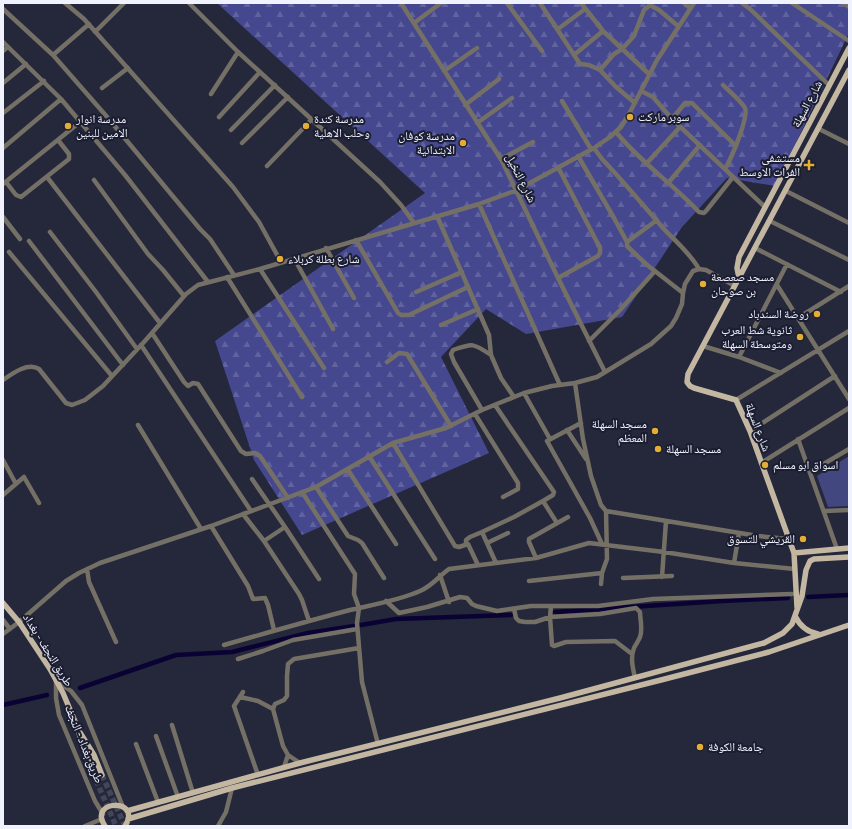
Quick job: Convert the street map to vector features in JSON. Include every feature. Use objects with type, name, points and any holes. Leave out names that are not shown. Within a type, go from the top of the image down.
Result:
[{"type":"main road","name":"شارع السهلة","points":[[739,278],[737,268],[739,257],[849,48]]},
{"type":"main road","name":"شارع السهلة","points":[[796,614],[794,553],[750,431],[736,400],[694,388],[689,384],[687,379],[688,374],[849,70]]},
{"type":"main road","points":[[794,553],[849,548]]},
{"type":"main road","points":[[105,826],[102,816],[105,809],[112,805],[118,805],[125,809],[158,802],[284,767],[635,678],[764,643],[783,633],[792,624],[802,596],[806,570],[810,561],[814,558],[849,557]]},
{"type":"main road","name":"طريق النجف - بغداد","points":[[3,603],[19,622],[56,681],[79,731],[91,748],[102,775]]},
{"type":"main road","points":[[796,614],[798,622],[807,630],[818,634]]},
{"type":"main road","points":[[125,809],[128,823],[232,788],[769,652],[818,634],[849,625]]},
{"type":"main road","name":"طريق بغداد - النجف","points":[[79,731],[85,753],[96,780]]},
{"type":"street","points":[[65,3],[76,11],[89,24],[160,105],[203,151],[240,195],[265,231],[281,262]]},
{"type":"street","points":[[95,32],[124,3]]},
{"type":"street","points":[[189,3],[238,52],[380,182],[401,205],[414,223]]},
{"type":"street","name":"شارع النخيل","points":[[401,3],[501,159],[605,372]]},
{"type":"street","points":[[414,23],[441,3]]},
{"type":"street","points":[[507,3],[542,51]]},
{"type":"street","points":[[540,3],[558,28],[580,64],[589,64],[600,70],[616,87],[635,103]]},
{"type":"street","points":[[684,3],[690,8]]},
{"type":"street","points":[[3,380],[27,367],[34,366],[40,369],[66,403],[72,405],[85,400],[112,376],[184,296],[198,285],[234,276],[479,204],[516,190],[593,148],[610,137],[621,127],[649,74],[678,26],[694,3]]},
{"type":"street","points":[[742,3],[829,86]]},
{"type":"street","points":[[792,3],[849,41]]},
{"type":"street","points":[[843,3],[849,7]]},
{"type":"street","points":[[600,70],[614,54],[622,49],[634,36],[644,10],[649,4],[678,26]]},
{"type":"street","points":[[558,28],[583,5],[603,30],[649,74]]},
{"type":"street","points":[[3,9],[53,55],[108,118],[200,229],[210,239],[234,276]]},
{"type":"street","points":[[53,55],[89,24]]},
{"type":"street","points":[[574,55],[603,30]]},
{"type":"street","points":[[3,42],[61,99],[125,175],[208,282]]},
{"type":"street","points":[[3,51],[8,47]]},
{"type":"street","points":[[444,71],[477,48]]},
{"type":"street","points":[[210,94],[238,52]]},
{"type":"street","points":[[3,83],[26,64]]},
{"type":"street","points":[[102,88],[128,68]]},
{"type":"street","points":[[219,117],[260,72]]},
{"type":"street","points":[[465,105],[499,79]]},
{"type":"street","points":[[3,113],[44,81]]},
{"type":"street","points":[[723,85],[745,109],[746,115],[733,154],[725,169]]},
{"type":"street","points":[[231,130],[275,86]]},
{"type":"street","points":[[641,91],[653,97],[680,127],[764,207]]},
{"type":"street","points":[[242,142],[288,97]]},
{"type":"street","points":[[477,123],[512,98]]},
{"type":"street","points":[[3,148],[61,99]]},
{"type":"street","points":[[562,101],[593,148],[657,220],[685,248],[694,259],[699,269]]},
{"type":"street","points":[[672,119],[685,103],[692,103],[736,146]]},
{"type":"street","points":[[267,166],[312,119]]},
{"type":"street","points":[[58,140],[69,154],[69,159],[21,197],[16,195],[4,183],[80,122]]},
{"type":"street","points":[[647,163],[680,127]]},
{"type":"street","points":[[819,129],[849,144]]},
{"type":"street","points":[[616,132],[630,149],[669,182],[701,213],[706,211],[734,177]]},
{"type":"street","points":[[501,159],[533,142]]},
{"type":"street","points":[[669,182],[700,145]]},
{"type":"street","points":[[578,156],[627,242],[627,246],[683,293]]},
{"type":"street","points":[[558,166],[600,248],[600,253],[598,256],[558,278]]},
{"type":"street","points":[[47,177],[160,323]]},
{"type":"street","points":[[94,180],[148,254],[184,296]]},
{"type":"street","points":[[786,191],[849,223]]},
{"type":"street","points":[[479,204],[560,385]]},
{"type":"street","points":[[437,216],[489,335],[491,355],[501,378],[514,397]]},
{"type":"street","points":[[3,217],[20,239]]},
{"type":"street","points":[[627,242],[657,220]]},
{"type":"street","points":[[770,221],[849,260]]},
{"type":"street","points":[[50,232],[139,347],[251,511]]},
{"type":"street","points":[[356,240],[401,315],[409,315],[468,287]]},
{"type":"street","points":[[29,241],[122,364]]},
{"type":"street","points":[[326,248],[354,298]]},
{"type":"street","points":[[755,248],[841,292]]},
{"type":"street","points":[[9,252],[112,376]]},
{"type":"street","points":[[294,258],[333,329]]},
{"type":"street","points":[[739,357],[787,264]]},
{"type":"street","points":[[260,268],[324,368]]},
{"type":"street","points":[[3,634],[66,581],[100,563],[211,526],[316,487],[393,443],[451,426],[482,410],[524,393],[575,383],[593,378],[605,372],[651,344],[671,326],[682,304],[683,293],[693,271],[699,269],[706,270],[735,286]]},
{"type":"street","points":[[589,341],[655,271]]},
{"type":"street","points":[[416,292],[462,272]]},
{"type":"street","points":[[226,277],[302,397]]},
{"type":"street","points":[[777,285],[849,399]]},
{"type":"street","points":[[798,318],[849,286]]},
{"type":"street","points":[[441,325],[478,309]]},
{"type":"street","points":[[152,333],[184,382],[188,386],[193,383],[198,384],[241,451],[246,454],[255,453],[260,456],[288,498]]},
{"type":"street","points":[[736,400],[818,349],[848,333]]},
{"type":"street","points":[[482,410],[451,354],[453,350],[468,345],[477,346],[491,355]]},
{"type":"street","points":[[703,346],[739,357],[781,373]]},
{"type":"street","points":[[387,362],[399,353],[408,354],[451,426]]},
{"type":"street","points":[[750,431],[835,376]]},
{"type":"street","points":[[575,383],[583,439],[588,461],[596,492],[601,505],[606,512],[605,544],[607,559],[602,573],[601,584]]},
{"type":"street","points":[[524,393],[550,439]]},
{"type":"street","points":[[393,443],[455,546],[459,547],[466,544],[466,540],[470,537],[514,517],[553,495],[554,492],[495,405]]},
{"type":"street","points":[[761,463],[849,408]]},
{"type":"street","points":[[475,414],[518,484],[518,489],[503,497]]},
{"type":"street","points":[[581,423],[547,441],[605,544]]},
{"type":"street","points":[[138,425],[201,529]]},
{"type":"street","points":[[567,430],[588,461]]},
{"type":"street","points":[[798,440],[837,549]]},
{"type":"street","points":[[810,472],[849,449]]},
{"type":"street","points":[[369,456],[435,559]]},
{"type":"street","points":[[3,460],[16,484]]},
{"type":"street","points":[[348,470],[396,544]]},
{"type":"street","points":[[3,495],[23,477],[26,478],[39,503]]},
{"type":"street","points":[[252,479],[320,579]]},
{"type":"street","points":[[316,487],[348,536],[362,543],[384,578]]},
{"type":"street","points":[[302,492],[355,574],[354,594],[359,608],[357,623],[362,682],[378,744]]},
{"type":"street","points":[[543,501],[557,523]]},
{"type":"street","points":[[824,511],[849,510]]},
{"type":"street","points":[[606,512],[739,533],[788,539]]},
{"type":"street","points":[[243,514],[264,541],[302,600],[309,621]]},
{"type":"street","points":[[536,558],[529,539],[568,517]]},
{"type":"street","points":[[662,577],[666,521]]},
{"type":"street","points":[[211,526],[248,586],[253,599],[265,598],[274,630]]},
{"type":"street","points":[[264,541],[285,527]]},
{"type":"street","points":[[482,532],[496,563]]},
{"type":"street","points":[[487,543],[508,533]]},
{"type":"street","points":[[734,563],[739,533]]},
{"type":"street","points":[[224,645],[420,591],[432,584],[440,575],[449,569],[536,558],[589,543],[664,552],[734,563],[795,569]]},
{"type":"street","points":[[466,544],[469,545],[478,566]]},
{"type":"street","points":[[87,569],[89,582],[116,642]]},
{"type":"street","points":[[529,581],[602,573]]},
{"type":"street","points":[[440,575],[448,602]]},
{"type":"street","points":[[623,578],[672,576]]},
{"type":"street","points":[[386,601],[399,613],[448,602],[460,597],[467,598],[476,606],[497,611],[531,606],[598,606],[653,599],[792,594]]},
{"type":"street","points":[[552,606],[550,617],[552,645],[554,646],[566,642],[612,640],[619,643],[632,654]]},
{"type":"street","points":[[514,609],[516,618],[519,621],[535,622],[550,617],[600,614],[636,608],[640,612],[641,632],[640,638],[632,654],[635,678]]},
{"type":"street","points":[[3,620],[10,629]]},
{"type":"street","points":[[238,659],[293,640],[358,629]]},
{"type":"street","points":[[300,763],[288,755],[283,746],[273,709],[275,704],[284,700],[287,696],[288,664],[294,659],[359,648]]},
{"type":"street","name":"طريق بغداد - النجف","points":[[56,681],[71,691],[82,705],[125,809]]},
{"type":"street","name":"طريق بغداد - النجف","points":[[56,681],[56,698],[59,715],[102,816]]},
{"type":"street","points":[[243,692],[234,706],[258,775]]},
{"type":"street","points":[[240,697],[258,701],[273,709]]},
{"type":"street","points":[[172,725],[193,793]]},
{"type":"street","points":[[156,736],[178,797]]},
{"type":"street","points":[[136,744],[158,802]]},
{"type":"street","points":[[284,767],[288,755]]},
{"type":"street","points":[[218,826],[226,812],[232,788]]},
{"type":"street","points":[[85,826],[102,816]]},
{"type":"shaded area","points":[[849,456],[849,506],[828,507],[817,476]]},
{"type":"green space","points":[[217,3],[849,3],[849,33],[775,186],[727,178],[682,227],[622,317],[526,334],[486,309],[441,357],[489,453],[302,535],[254,460],[215,341],[425,193]]},
{"type":"waterway","points":[[808,597],[849,595]]},
{"type":"waterway","points":[[555,612],[788,598]]},
{"type":"waterway","points":[[361,625],[396,619],[511,615]]},
{"type":"waterway","points":[[80,688],[176,655],[232,652],[308,633],[354,626]]},
{"type":"waterway","points":[[3,705],[47,695]]},
{"type":"tunnel","points":[[102,775],[125,826]]},
{"type":"tunnel","points":[[96,780],[116,826]]},
{"type":"place","name":"سوبر ماركت","points":[[630,117]]},
{"type":"place","name":"مدرسة انوار الامين للبنين","points":[[68,126]]},
{"type":"place","name":"مدرسة كندة وحلب الاهلية","points":[[306,126]]},
{"type":"place","name":"مدرسة كوفان الابتدائية","points":[[463,143]]},
{"type":"place","name":"مستشفى الفرات الاوسط","points":[[809,165]]},
{"type":"place","name":"شارع بطلة كربلاء","points":[[280,259]]},
{"type":"place","name":"مسجد صعصعة بن صوحان","points":[[703,284]]},
{"type":"place","name":"روضة السندباد","points":[[817,314]]},
{"type":"place","name":"ثانوية شط العرب ومتوسطة السهلة","points":[[800,337]]},
{"type":"place","name":"مسجد السهلة المعظم","points":[[655,431]]},
{"type":"place","name":"مسجد السهلة","points":[[658,449]]},
{"type":"place","name":"اسواق ابو مسلم","points":[[765,465]]},
{"type":"place","name":"القريشي للتسوق","points":[[803,539]]},
{"type":"place","name":"جامعة الكوفة","points":[[700,747]]}]
